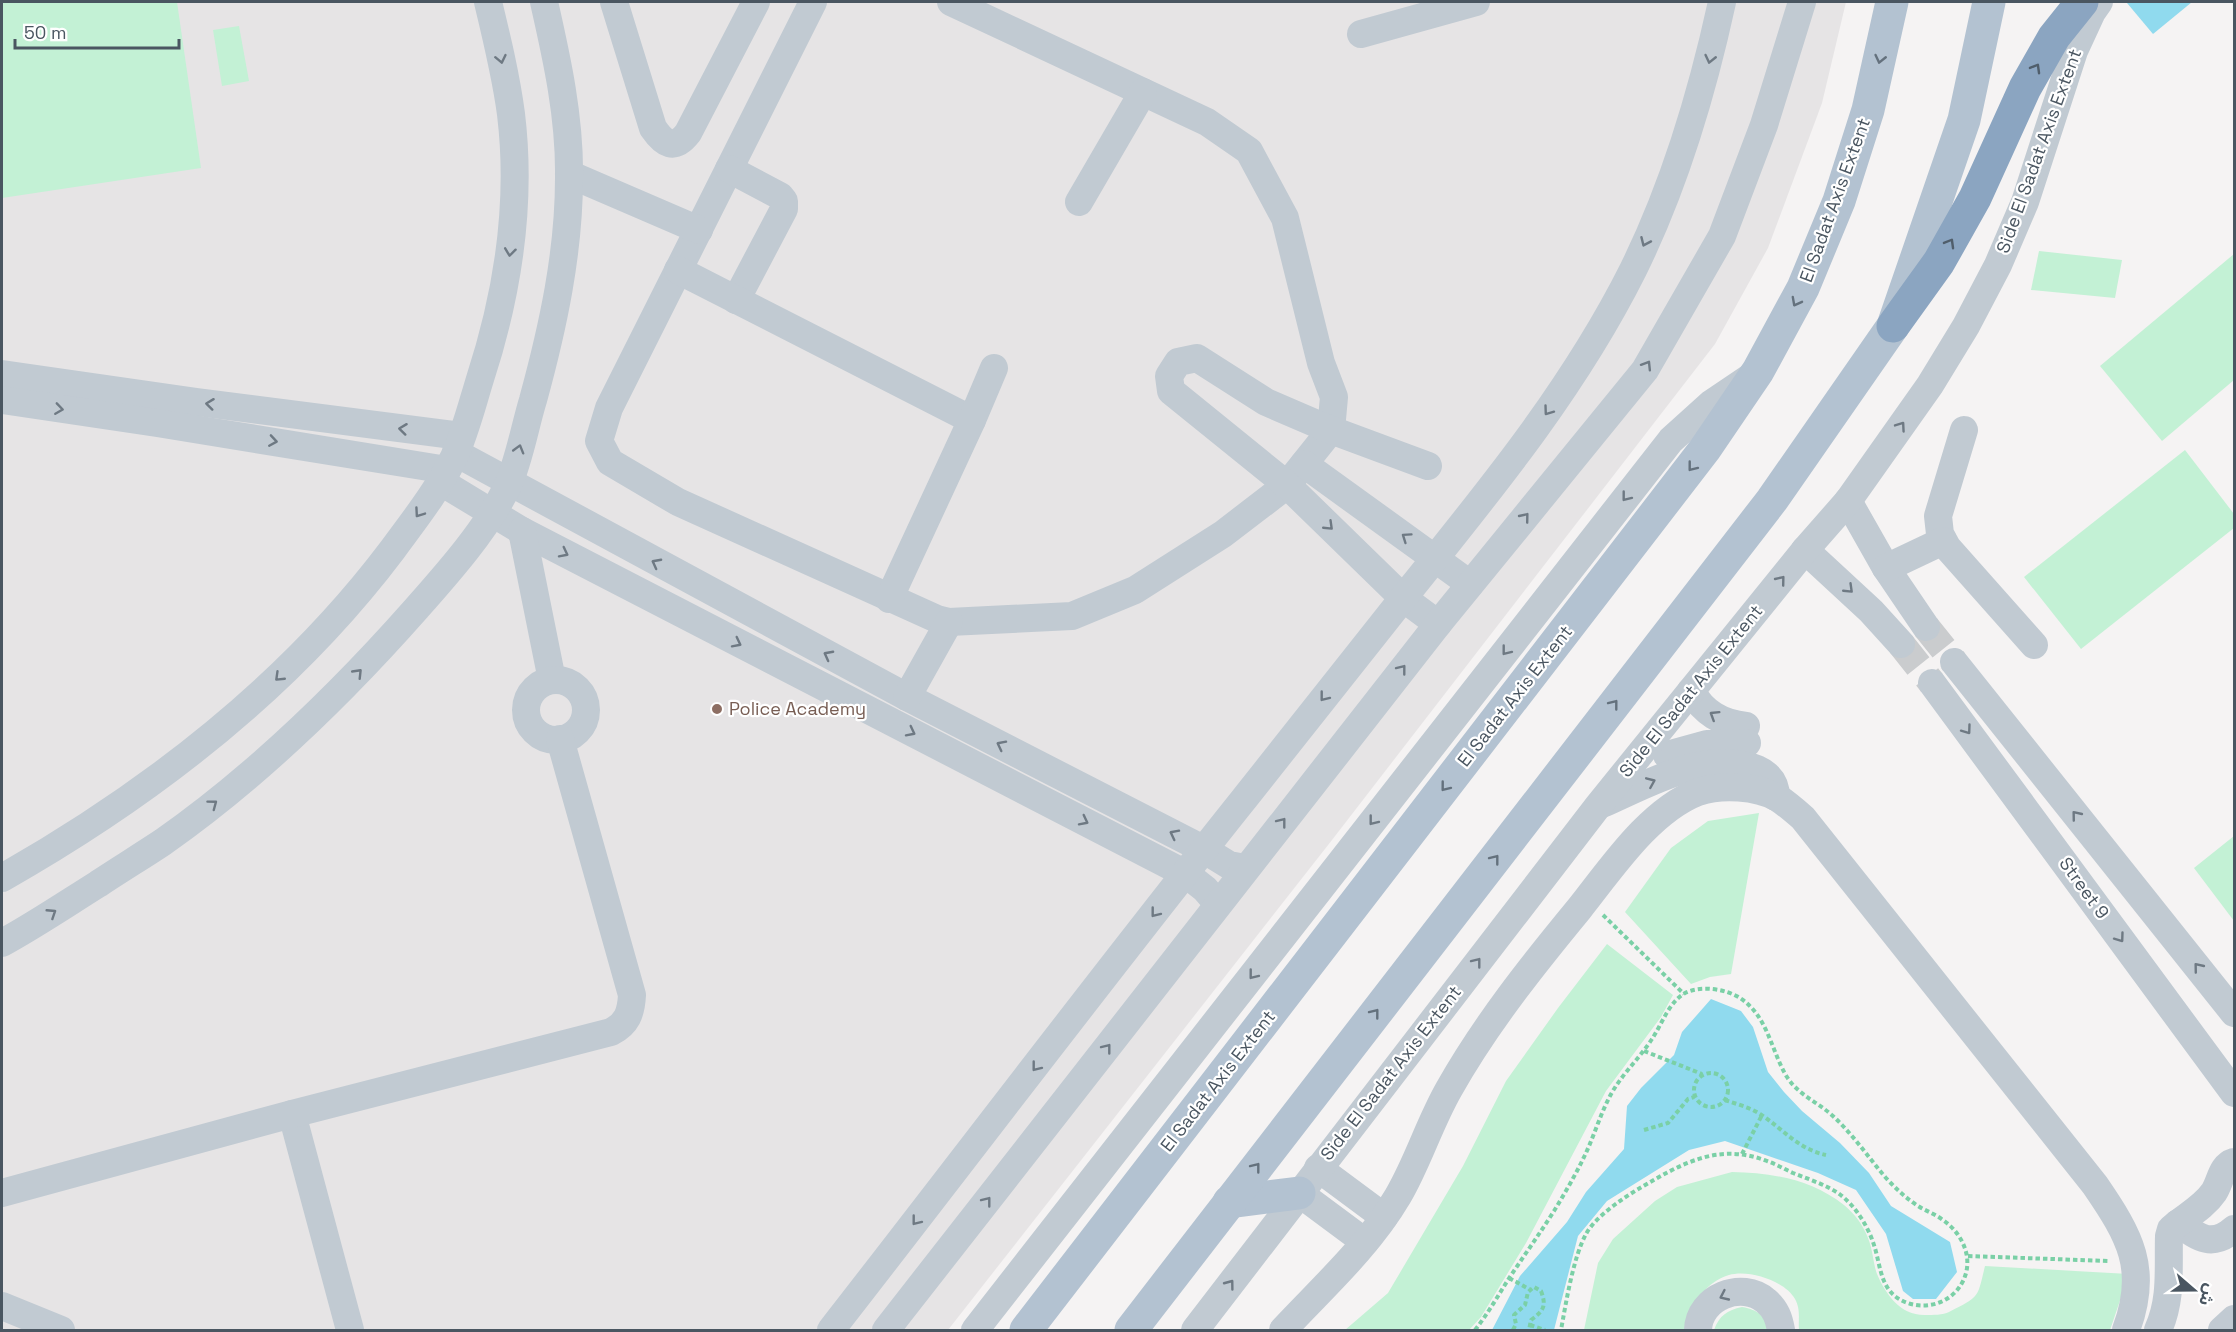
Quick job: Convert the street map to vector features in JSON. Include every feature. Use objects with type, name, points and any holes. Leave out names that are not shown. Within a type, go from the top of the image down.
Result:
[{"type":"highway","points":[[1893,326],[1939,262],[1976,198],[2025,88],[2054,36],[2082,2]]},
{"type":"main road","name":"El Sadat Axis Extent","points":[[1026,1330],[1705,449],[1758,371],[1803,288],[1839,201],[1868,110],[1892,2]]},
{"type":"main road","points":[[1131,1330],[1772,500],[1893,326],[1964,120],[1989,2]]},
{"type":"main road","points":[[1229,1202],[1309,1180]]},
{"type":"street","points":[[2,878],[56,848],[200,747],[264,690],[326,631],[370,579],[451,460],[489,350],[503,296],[515,198],[511,116],[488,2]]},
{"type":"street","points":[[2,943],[163,842],[283,745],[336,696],[384,645],[433,589],[492,513],[509,483],[551,335],[568,224],[569,174],[565,114],[557,57],[544,2]]},
{"type":"street","points":[[614,2],[653,128],[664,141],[673,144],[678,143],[688,133],[756,2]]},
{"type":"street","points":[[813,2],[609,408],[599,441],[610,462],[678,502],[889,599],[950,622],[1072,616],[1135,590],[1223,534],[1295,475],[1331,430],[1334,397],[1322,363],[1285,218],[1249,151],[1207,122],[951,2]]},
{"type":"street","points":[[1360,34],[1476,2]]},
{"type":"street","points":[[831,1330],[1186,874],[1203,849],[1436,558],[1547,413],[1572,376],[1599,333],[1633,270],[1664,201],[1688,134],[1708,66],[1722,2]]},
{"type":"street","points":[[886,1330],[1245,868],[1470,584],[1645,370],[1722,236],[1764,125],[1802,2]]},
{"type":"street","name":"Side El Sadat Axis Extent","points":[[1195,1330],[1598,806],[1805,550],[1848,501],[1930,385],[1966,326],[1998,265],[2025,202],[2074,51],[2099,2]]},
{"type":"street","points":[[1079,202],[1143,92]]},
{"type":"street","points":[[729,169],[784,201],[784,209],[736,300]]},
{"type":"street","points":[[569,174],[699,230]]},
{"type":"street","points":[[678,270],[972,420]]},
{"type":"street","points":[[1428,466],[1331,430],[1266,402],[1197,358],[1178,362],[1169,376],[1171,391],[1295,475],[1436,558],[1470,584]]},
{"type":"street","points":[[889,599],[994,368]]},
{"type":"street","points":[[975,1330],[1671,440],[1712,403],[1758,371]]},
{"type":"street","points":[[2,374],[196,402],[451,460],[509,483],[907,697],[1203,849],[1229,865],[1245,868]]},
{"type":"street","points":[[2,400],[157,423],[451,460],[492,513],[522,531],[1186,874],[1205,889],[1218,904]]},
{"type":"street","points":[[1964,430],[1938,516],[1943,541],[2034,645]]},
{"type":"street","points":[[1295,475],[1403,598],[1438,624]]},
{"type":"street","points":[[1848,501],[1886,568],[1926,627]]},
{"type":"street","points":[[522,531],[552,680]]},
{"type":"street","points":[[1886,568],[1943,541]]},
{"type":"street","points":[[1805,550],[1847,588],[1901,644]]},
{"type":"street","points":[[907,697],[950,622]]},
{"type":"street","points":[[1954,662],[2235,1012]]},
{"type":"street","points":[[552,680],[565,681],[577,688],[584,699],[586,712],[582,725],[572,735],[560,739],[547,738],[535,731],[528,720],[526,707],[530,694],[540,685],[552,680]]},
{"type":"street","name":"Street 9","points":[[1932,683],[2226,1062],[2235,1093]]},
{"type":"street","points":[[1630,766],[1747,734],[1732,724],[1719,720],[1698,703],[1690,691]]},
{"type":"street","points":[[2,1193],[292,1114],[611,1032],[621,1027],[629,1017],[632,995],[624,959],[560,739]]},
{"type":"street","points":[[1598,806],[1678,772],[1699,766],[1722,764],[1747,766],[1766,774],[1776,787],[1776,797]]},
{"type":"street","points":[[1283,1330],[1365,1242],[1384,1217],[1412,1169],[1427,1132],[1473,1049],[1533,966],[1636,838],[1677,804],[1698,792],[1718,788],[1738,788],[1776,797],[1803,818],[2095,1185],[2127,1235],[2135,1262],[2136,1291],[2132,1314],[2126,1330]]},
{"type":"street","points":[[292,1114],[350,1330]]},
{"type":"street","points":[[2158,1330],[2170,1287],[2169,1236],[2171,1229],[2207,1201],[2218,1184],[2223,1169],[2235,1162]]},
{"type":"street","points":[[1309,1180],[1384,1217]]},
{"type":"street","points":[[1309,1180],[1365,1242]]},
{"type":"street","points":[[2178,1223],[2203,1239],[2215,1239],[2227,1235],[2235,1228]]},
{"type":"street","points":[[1698,1330],[1704,1310],[1717,1298],[1733,1292],[1751,1293],[1767,1301],[1778,1315],[1781,1330]]},
{"type":"street","points":[[2,1306],[61,1330]]},
{"type":"street","points":[[2222,1330],[2235,1320]]},
{"type":"path","points":[[1587,899],[1684,994]]},
{"type":"path","points":[[1475,1330],[1554,1211],[1583,1159],[1609,1097],[1620,1080],[1644,1052],[1674,1002],[1684,994],[1696,989],[1726,992],[1740,998],[1752,1008],[1773,1040],[1780,1064],[1789,1080],[1805,1096],[1827,1110],[1840,1122],[1899,1192],[1922,1209],[1943,1220],[1958,1233],[1968,1256],[1968,1267],[1962,1285],[1948,1299],[1931,1306],[1912,1305],[1896,1296],[1886,1286],[1866,1226],[1853,1207],[1838,1194],[1819,1183],[1765,1160],[1742,1154],[1719,1154],[1696,1158],[1632,1193],[1607,1211],[1587,1232],[1571,1283],[1561,1330]]},
{"type":"path","points":[[1644,1052],[1702,1075],[1715,1073],[1726,1081],[1728,1094],[1725,1100],[1715,1107],[1703,1106],[1694,1097],[1694,1084],[1702,1075]]},
{"type":"path","points":[[1644,1130],[1668,1124],[1688,1099],[1694,1097]]},
{"type":"path","points":[[1725,1100],[1762,1115],[1811,1152],[1826,1155]]},
{"type":"path","points":[[1742,1154],[1762,1115]]},
{"type":"path","points":[[1968,1256],[2135,1262]]},
{"type":"path","points":[[1509,1278],[1529,1289],[1534,1287],[1541,1292],[1544,1303],[1542,1313],[1531,1320],[1529,1330]]},
{"type":"path","points":[[1513,1330],[1516,1324],[1514,1315],[1525,1305],[1529,1289]]},
{"type":"path","points":[[1530,1324],[1545,1330]]},
{"type":"shaded area","name":"Police Academy","points":[[2,2],[1846,2],[1822,103],[1768,248],[1715,344],[1332,840],[948,1330],[2,1330]]},
{"type":"green space","points":[[2,2],[177,2],[201,168],[2,198]]},
{"type":"green space","points":[[239,26],[249,81],[222,86],[213,30]]},
{"type":"green space","points":[[2039,251],[2122,260],[2115,298],[2031,290]]},
{"type":"green space","points":[[2234,254],[2234,380],[2162,441],[2100,366]]},
{"type":"green space","points":[[2185,450],[2234,514],[2234,528],[2081,649],[2024,577]]},
{"type":"green space","points":[[1759,813],[1731,974],[1710,977],[1691,984],[1625,912],[1671,848],[1708,821]]},
{"type":"green space","points":[[2234,836],[2234,921],[2194,868]]},
{"type":"green space","points":[[1607,944],[1673,995],[1661,1017],[1606,1091],[1526,1243],[1481,1317],[1469,1330],[1345,1330],[1388,1293],[1463,1166],[1506,1081]]},
{"type":"green space","points":[[1732,1172],[1777,1176],[1805,1183],[1844,1205],[1852,1212],[1866,1233],[1877,1274],[1885,1289],[1895,1303],[1909,1312],[1935,1315],[1947,1313],[1967,1303],[1978,1291],[1985,1266],[2129,1274],[2110,1330],[1799,1330],[1798,1307],[1790,1293],[1766,1278],[1737,1274],[1723,1277],[1706,1289],[1697,1303],[1686,1330],[1584,1330],[1598,1263],[1613,1239],[1655,1201],[1677,1187]]},
{"type":"green space","points":[[1742,1307],[1760,1314],[1771,1330],[1714,1330],[1724,1314]]},
{"type":"water","points":[[2192,2],[2153,34],[2127,3]]},
{"type":"water","points":[[1711,999],[1741,1011],[1753,1027],[1768,1072],[1802,1111],[1840,1143],[1869,1173],[1891,1206],[1950,1242],[1957,1272],[1936,1299],[1913,1299],[1903,1291],[1886,1234],[1856,1190],[1818,1173],[1725,1141],[1689,1150],[1607,1201],[1578,1236],[1554,1330],[1492,1330],[1520,1276],[1567,1222],[1586,1192],[1624,1149],[1627,1106],[1641,1088],[1674,1055],[1682,1032]]},
{"type":"tunnel","points":[[1926,627],[1954,662]]},
{"type":"tunnel","points":[[1901,644],[1932,683]]},
{"type":"place","name":"Police Academy","points":[[717,709]]}]
